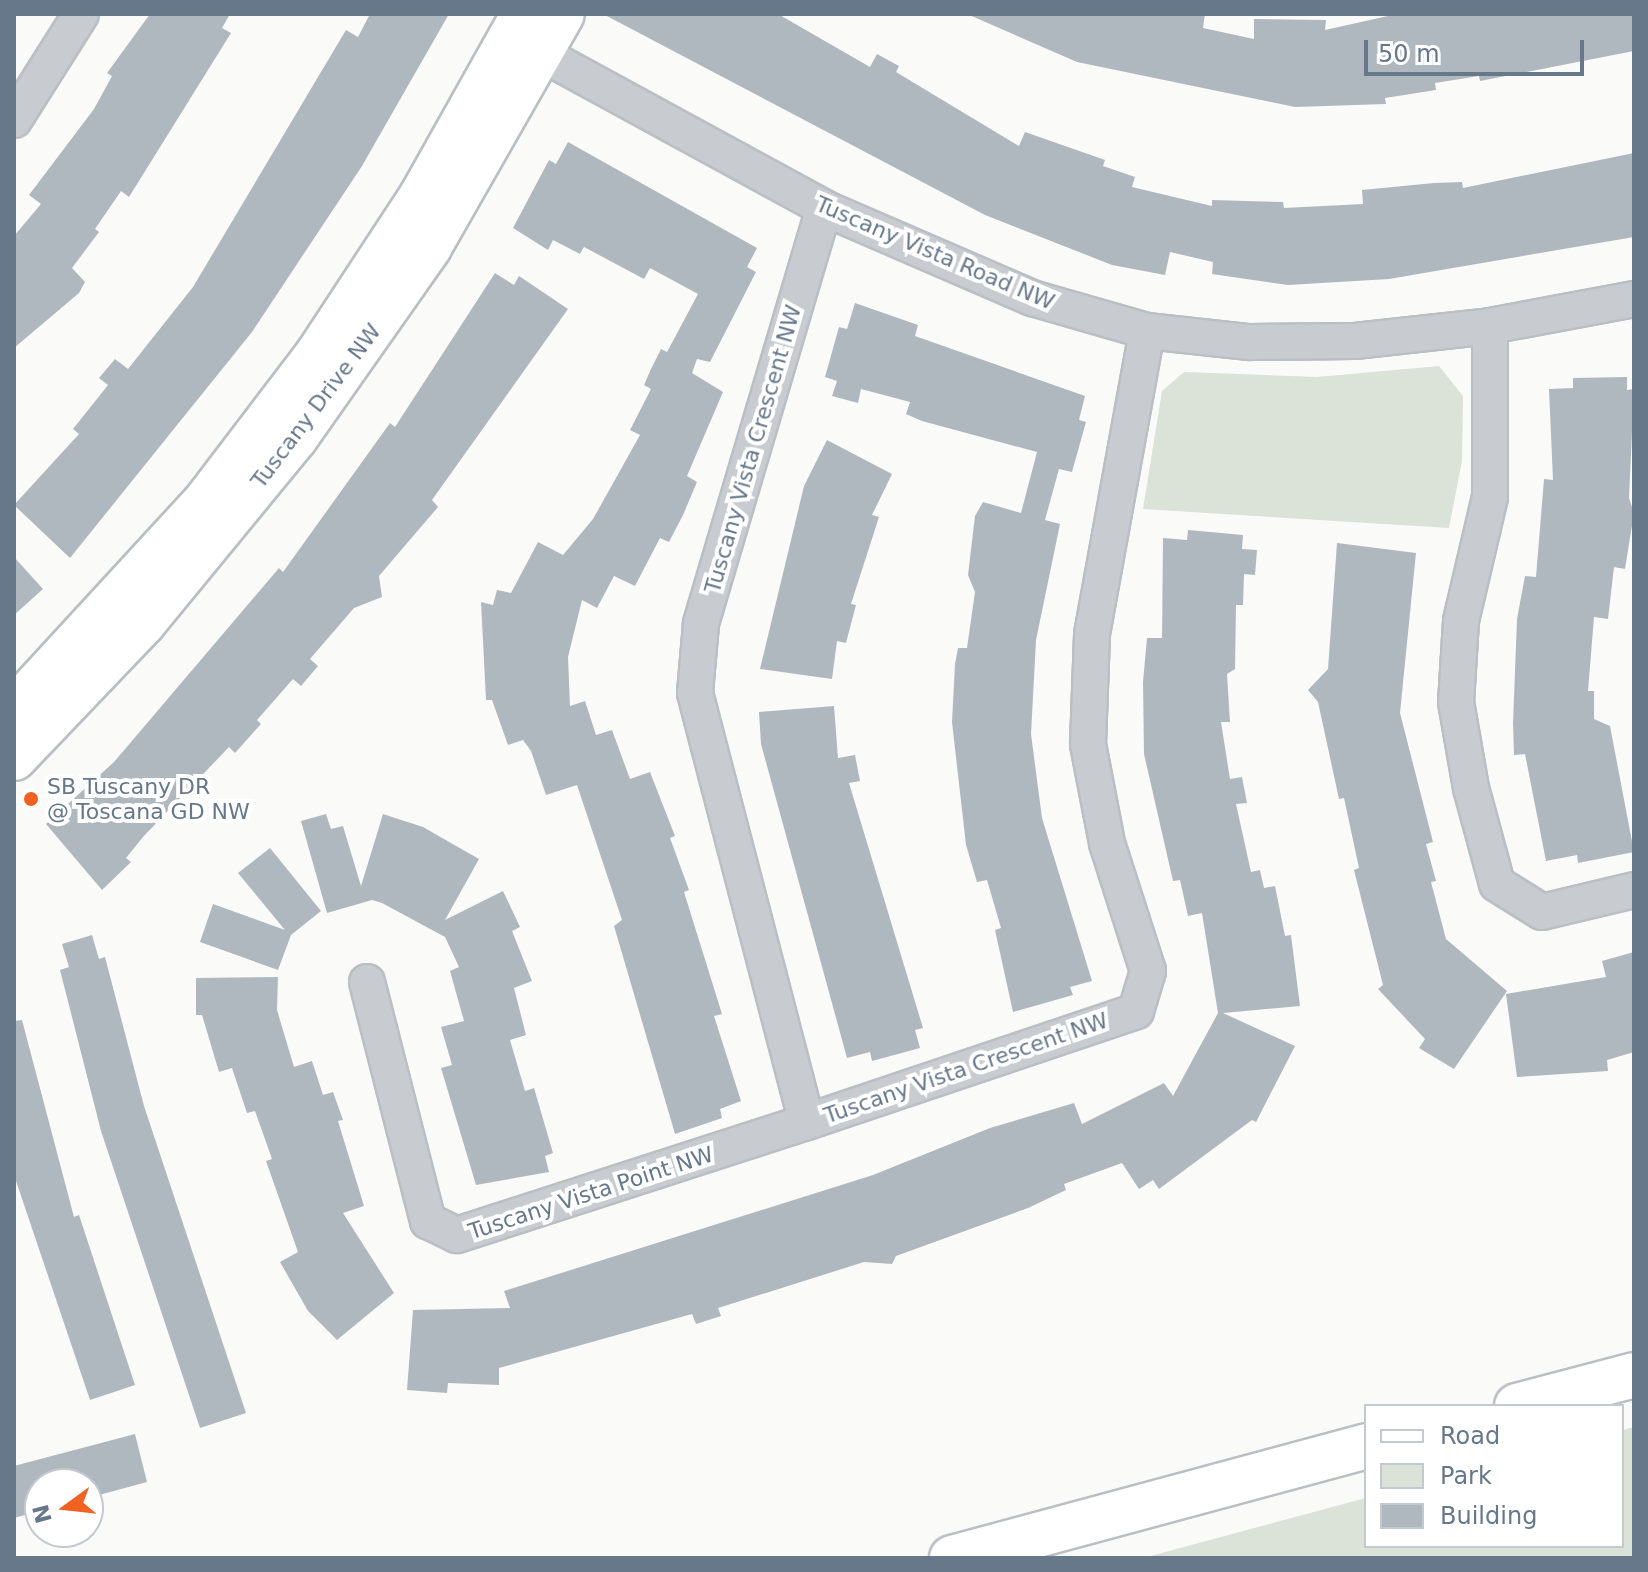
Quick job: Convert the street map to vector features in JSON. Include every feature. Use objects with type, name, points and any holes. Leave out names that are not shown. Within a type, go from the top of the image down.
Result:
[{"type":"street","points":[[14,120],[81,14]]},
{"type":"street","name":"Tuscany Drive NW","points":[[14,710],[196,512],[318,354],[527,35],[562,14]]},
{"type":"street","name":"Tuscany Drive NW","points":[[14,758],[143,623],[295,438],[429,247],[527,35]]},
{"type":"street","name":"Tuscany Vista Road NW","points":[[527,35],[824,208],[1032,298],[1147,331],[1249,342],[1355,341],[1490,326],[1634,299]]},
{"type":"street","name":"Tuscany Vista Crescent NW","points":[[824,208],[701,624],[695,693],[807,1122],[1136,1011],[1148,971],[1107,843],[1088,744],[1092,634],[1147,331]]},
{"type":"street","points":[[1490,326],[1490,497],[1461,621],[1456,702],[1471,788],[1497,884],[1542,912],[1634,890]]},
{"type":"street","name":"Tuscany Vista Point NW","points":[[367,982],[428,1221],[457,1235],[807,1122]]},
{"type":"street","points":[[1525,1404],[1634,1375]]},
{"type":"street","points":[[952,1558],[1364,1447]]},
{"type":"green space","points":[[1439,366],[1463,396],[1462,461],[1449,528],[1143,509],[1162,391],[1184,372],[1317,377]]},
{"type":"green space","points":[[1634,1427],[1634,1558],[1143,1558],[1364,1499],[1364,1548],[1624,1548],[1624,1430]]},
{"type":"building","points":[[150,14],[230,14],[222,28],[231,33],[129,197],[121,191],[95,229],[99,232],[72,268],[85,282],[79,293],[14,348],[14,236],[41,204],[29,195],[94,109],[112,76],[107,73]]},
{"type":"building","points":[[370,14],[449,14],[362,166],[252,332],[70,558],[14,505],[79,434],[73,429],[108,385],[99,378],[115,359],[128,369],[193,287],[346,30],[358,37]]},
{"type":"building","points":[[603,14],[778,14],[870,67],[877,54],[899,66],[896,72],[1019,146],[1025,132],[1105,160],[1103,166],[1135,177],[1132,187],[1212,206],[1212,200],[1283,202],[1284,208],[1363,204],[1362,190],[1462,182],[1463,188],[1634,153],[1634,237],[1389,279],[1288,285],[1212,274],[1213,262],[1170,252],[1165,275],[1112,265],[985,215]]},
{"type":"building","points":[[967,14],[1205,14],[1203,28],[1254,39],[1254,19],[1326,20],[1325,30],[1397,14],[1634,14],[1634,51],[1480,81],[1479,76],[1435,83],[1436,90],[1385,98],[1386,104],[1295,107],[1077,62]]},
{"type":"building","points":[[568,142],[757,248],[747,267],[756,272],[710,362],[697,359],[692,373],[723,392],[687,476],[697,482],[683,515],[669,542],[660,538],[635,586],[614,576],[597,608],[582,600],[568,657],[570,706],[585,701],[596,735],[612,730],[630,779],[650,772],[675,836],[670,838],[689,890],[684,892],[722,1014],[714,1016],[741,1101],[720,1109],[722,1118],[675,1134],[614,926],[622,920],[577,785],[546,795],[531,751],[523,740],[508,745],[492,700],[486,700],[481,602],[493,605],[497,590],[511,593],[538,542],[563,555],[593,519],[640,435],[630,430],[651,389],[644,385],[651,369],[661,349],[667,352],[698,294],[650,268],[644,279],[584,247],[580,254],[553,240],[548,250],[513,228],[549,160],[556,164]]},
{"type":"building","points":[[495,273],[514,285],[519,276],[568,309],[432,500],[438,507],[379,576],[382,597],[354,608],[310,659],[318,666],[301,686],[293,679],[257,720],[261,724],[235,753],[229,747],[143,837],[126,858],[131,862],[102,890],[46,824],[114,762],[279,568],[283,572],[390,423],[395,427]]},
{"type":"building","points":[[855,303],[918,325],[915,336],[1085,396],[1079,420],[1086,422],[1072,472],[1059,469],[1045,520],[1060,524],[1036,640],[1031,734],[1042,818],[1092,981],[1070,987],[1073,995],[1013,1012],[995,930],[1001,928],[987,880],[977,882],[966,845],[952,722],[955,664],[958,648],[967,648],[975,592],[968,575],[975,516],[983,502],[1021,513],[1037,452],[922,421],[906,414],[910,402],[861,389],[858,403],[832,396],[837,381],[825,377],[839,327],[847,329]]},
{"type":"building","points":[[1627,377],[1627,390],[1634,389],[1629,498],[1634,513],[1625,569],[1614,567],[1608,619],[1594,617],[1588,691],[1594,691],[1594,719],[1610,726],[1634,852],[1578,863],[1577,855],[1546,861],[1525,754],[1514,755],[1513,723],[1517,619],[1525,576],[1536,577],[1544,479],[1553,480],[1549,389],[1573,388],[1573,378]]},
{"type":"building","points":[[827,440],[892,474],[872,515],[879,517],[851,604],[856,605],[846,643],[837,641],[832,679],[760,669],[804,486]]},
{"type":"building","points":[[1188,530],[1243,535],[1242,549],[1257,550],[1255,575],[1244,574],[1243,605],[1236,605],[1235,669],[1227,674],[1230,722],[1221,722],[1230,779],[1242,777],[1247,803],[1236,804],[1251,872],[1260,870],[1264,888],[1275,886],[1285,936],[1291,935],[1300,1006],[1223,1013],[1295,1046],[1256,1122],[1252,1120],[1159,1189],[1153,1180],[1139,1189],[1122,1163],[1064,1184],[1066,1190],[1028,1208],[896,1256],[892,1264],[864,1262],[718,1308],[721,1316],[696,1324],[692,1314],[499,1368],[499,1385],[448,1383],[447,1393],[407,1390],[413,1310],[510,1308],[504,1291],[873,1175],[990,1128],[1074,1103],[1082,1124],[1164,1083],[1173,1096],[1218,1013],[1202,913],[1188,916],[1180,880],[1173,881],[1144,754],[1143,682],[1147,638],[1162,638],[1163,538],[1187,540]]},
{"type":"building","points":[[1337,543],[1416,553],[1400,713],[1433,842],[1426,844],[1436,881],[1431,882],[1446,939],[1507,991],[1454,1069],[1419,1048],[1425,1039],[1378,989],[1383,985],[1354,870],[1359,868],[1344,798],[1339,799],[1318,702],[1308,690],[1328,669]]},
{"type":"building","points":[[14,557],[43,589],[14,615]]},
{"type":"building","points":[[834,706],[838,758],[855,755],[860,781],[849,783],[923,1028],[915,1030],[920,1048],[872,1061],[870,1052],[847,1058],[761,744],[759,712]]},
{"type":"building","points":[[326,814],[331,829],[343,826],[361,886],[383,814],[423,827],[479,859],[445,920],[503,891],[520,927],[512,931],[532,981],[514,988],[526,1035],[510,1040],[525,1091],[534,1088],[553,1153],[545,1156],[549,1172],[476,1185],[441,1068],[452,1065],[441,1027],[464,1021],[450,971],[459,967],[445,937],[382,903],[372,900],[327,913],[301,821]]},
{"type":"building","points":[[270,848],[321,911],[291,935],[278,970],[200,942],[213,904],[285,930],[238,873]]},
{"type":"building","points":[[92,935],[99,959],[105,957],[144,1106],[246,1413],[200,1428],[101,1131],[60,970],[69,967],[62,944]]},
{"type":"building","points":[[1634,952],[1634,1052],[1607,1060],[1608,1071],[1517,1077],[1506,994],[1606,977],[1602,961]]},
{"type":"building","points":[[278,977],[277,1010],[294,1067],[312,1061],[323,1095],[333,1092],[343,1120],[338,1121],[364,1206],[343,1213],[394,1293],[337,1340],[308,1311],[280,1262],[298,1252],[266,1161],[272,1159],[255,1111],[247,1113],[232,1068],[219,1072],[202,1015],[196,1015],[196,978]]},
{"type":"building","points":[[22,1020],[74,1217],[79,1215],[135,1385],[90,1400],[14,1175],[14,1021]]},
{"type":"building","points":[[135,1434],[147,1482],[104,1494],[104,1468],[24,1468],[24,1515],[14,1518],[14,1466]]},
{"type":"place","name":"SB Tuscany DR @ Toscana GD NW","points":[[31,799]]}]
